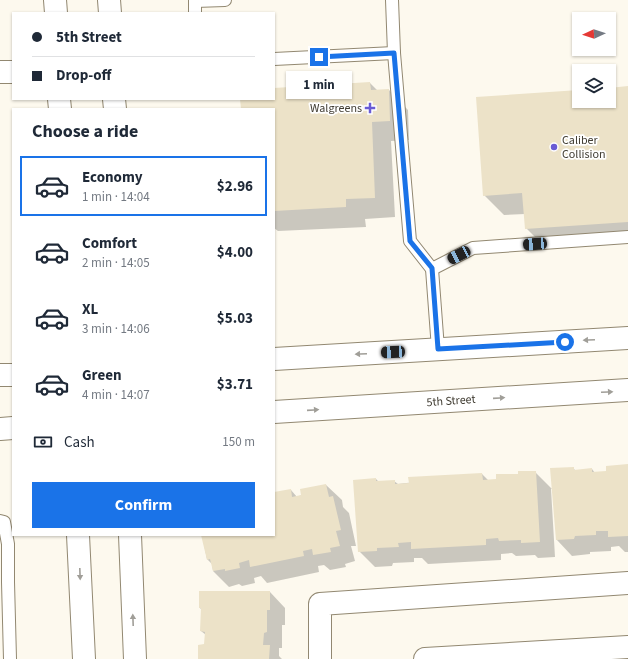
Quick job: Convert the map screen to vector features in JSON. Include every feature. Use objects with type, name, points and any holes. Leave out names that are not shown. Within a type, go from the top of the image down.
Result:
[{"type":"main road","points":[[55,0],[56,12]]},
{"type":"main road","points":[[109,0],[110,12]]},
{"type":"main road","points":[[0,72],[12,72]]},
{"type":"main road","points":[[275,359],[628,338]]},
{"type":"main road","points":[[0,375],[12,374]]},
{"type":"main road","name":"5th Street","points":[[275,412],[628,390]]},
{"type":"main road","points":[[0,429],[12,428]]},
{"type":"main road","points":[[78,536],[84,659]]},
{"type":"main road","points":[[130,536],[135,659]]},
{"type":"main road","points":[[320,659],[320,604],[628,583]]},
{"type":"main road","points":[[425,659],[628,647]]},
{"type":"lane","points":[[195,5],[225,0]]},
{"type":"lane","points":[[392,0],[394,53],[410,241],[432,268],[438,349]]},
{"type":"lane","points":[[275,59],[394,53]]},
{"type":"lane","points":[[432,268],[473,248],[628,237]]},
{"type":"lane","points":[[0,521],[4,522],[8,544],[4,582],[10,659]]},
{"type":"building","name":"Walgreens","points":[[370,82],[371,90],[389,89],[390,121],[372,122],[375,198],[346,199],[346,207],[275,211],[275,108],[241,108],[240,100],[275,100],[275,88]]},
{"type":"building","name":"Caliber Collision","points":[[628,86],[628,222],[525,229],[522,193],[483,196],[476,97],[572,90],[572,108],[616,108],[616,87]]},
{"type":"building","points":[[628,464],[628,536],[608,537],[608,531],[596,531],[596,535],[575,536],[574,539],[556,540],[550,468],[574,467],[574,470],[592,468],[592,472],[606,471],[606,466]]},
{"type":"building","points":[[518,471],[536,471],[540,542],[521,543],[521,540],[499,541],[498,538],[486,539],[486,545],[411,549],[411,542],[398,543],[399,547],[377,548],[377,551],[358,552],[353,480],[376,478],[376,481],[395,480],[395,484],[409,483],[408,477],[482,473],[483,480],[496,479],[496,474],[518,474]]},
{"type":"building","points":[[326,484],[329,497],[333,496],[341,530],[336,531],[340,546],[330,548],[331,552],[313,555],[312,549],[303,551],[304,556],[250,567],[249,560],[239,563],[240,568],[225,571],[225,569],[213,571],[210,559],[207,560],[201,536],[275,536],[275,492],[291,489],[292,497],[301,495],[300,489]]},
{"type":"building","points":[[199,591],[270,591],[270,610],[267,610],[267,632],[264,633],[263,645],[270,645],[269,659],[198,659],[198,645],[204,644],[205,632],[200,631],[201,608],[199,608]]},
{"type":"place","name":"Walgreens","points":[[370,108]]},
{"type":"place","name":"Caliber Collision","points":[[554,147]]},
{"type":"route","points":[[319,57],[394,53],[410,241],[432,268],[438,349],[565,342]]}]
